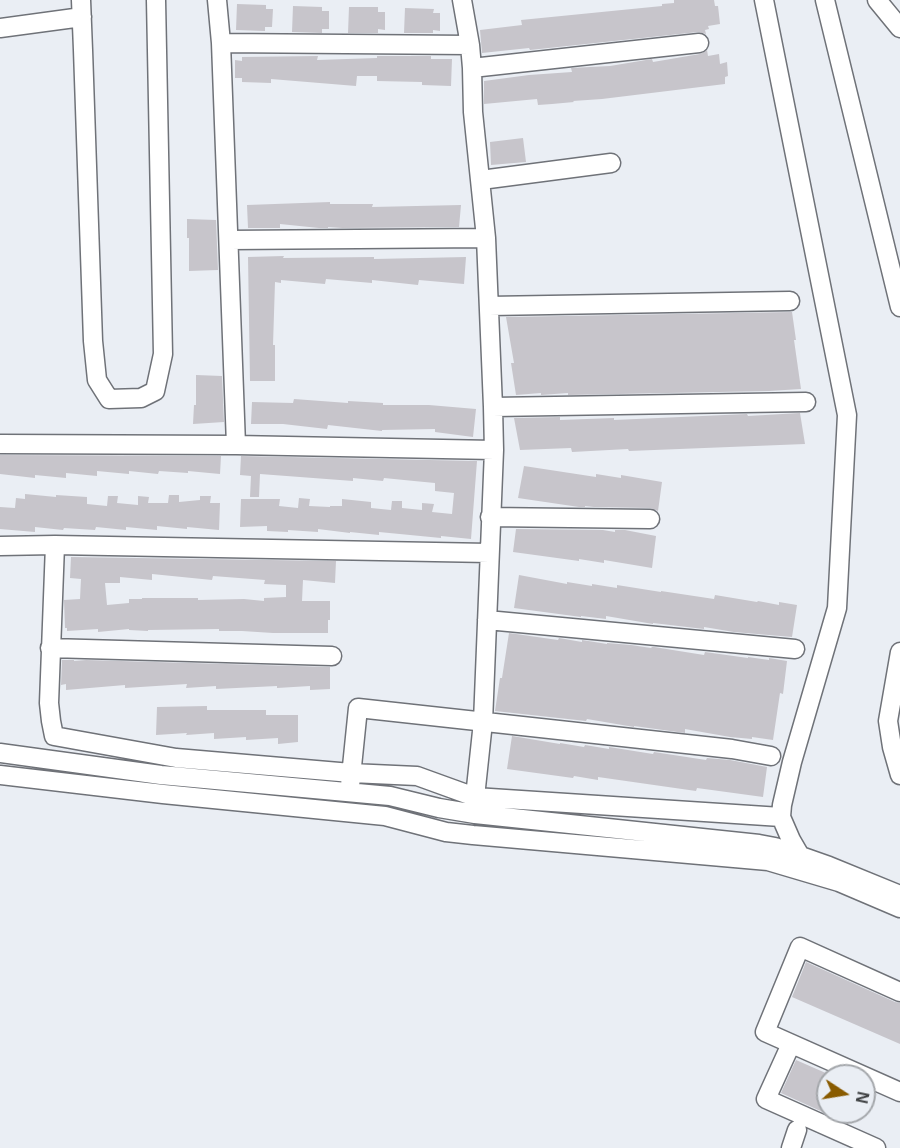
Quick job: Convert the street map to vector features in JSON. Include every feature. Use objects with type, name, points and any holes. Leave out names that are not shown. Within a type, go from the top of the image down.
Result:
[{"type":"street","points":[[0,28],[81,9],[93,341],[97,380],[109,399],[141,398],[155,391],[163,354],[156,0]]},
{"type":"street","points":[[218,0],[237,445]]},
{"type":"street","points":[[462,0],[470,45],[473,112],[486,238],[494,450],[483,722],[475,797]]},
{"type":"street","points":[[764,0],[847,415],[837,608],[782,805],[781,817],[804,864]]},
{"type":"street","points":[[825,0],[900,307]]},
{"type":"street","points":[[878,0],[900,28]]},
{"type":"street","points":[[221,43],[470,45]]},
{"type":"street","points":[[472,68],[699,43]]},
{"type":"street","points":[[481,180],[611,163]]},
{"type":"street","points":[[229,240],[486,238]]},
{"type":"street","points":[[489,306],[790,301]]},
{"type":"street","points":[[493,407],[806,402]]},
{"type":"street","points":[[0,444],[237,445],[494,450]]},
{"type":"street","points":[[490,517],[650,519]]},
{"type":"street","points":[[55,544],[49,703],[54,736],[176,758],[351,773],[417,776],[475,797],[781,817]]},
{"type":"street","points":[[0,546],[55,544],[489,553]]},
{"type":"street","points":[[487,620],[795,649]]},
{"type":"street","points":[[50,648],[332,656]]},
{"type":"street","points":[[900,652],[888,721],[891,747],[900,775]]},
{"type":"street","points":[[350,792],[358,708],[732,749],[771,756]]},
{"type":"street","points":[[0,753],[161,775],[390,796],[475,814],[759,844],[775,847],[839,882],[900,908]]},
{"type":"street","points":[[0,774],[163,794],[386,816],[446,832],[472,835],[829,866],[900,895]]},
{"type":"street","points":[[900,992],[800,947],[765,1032],[900,1092]]},
{"type":"street","points":[[791,1044],[766,1099],[876,1148]]},
{"type":"street","points":[[791,1148],[797,1131]]},
{"type":"building","points":[[674,0],[714,0],[715,6],[718,6],[720,24],[708,26],[709,29],[705,30],[706,34],[698,32],[482,53],[480,30],[522,25],[521,20],[662,6],[662,4],[674,3]]},
{"type":"building","points":[[237,4],[266,5],[266,9],[273,9],[272,27],[265,27],[265,31],[236,30]]},
{"type":"building","points":[[293,6],[322,7],[322,11],[329,11],[329,29],[322,29],[322,33],[292,32]]},
{"type":"building","points":[[349,7],[378,7],[378,12],[385,12],[385,30],[378,29],[378,33],[348,33]]},
{"type":"building","points":[[405,8],[434,9],[433,13],[440,13],[440,31],[404,33]]},
{"type":"building","points":[[707,50],[708,56],[719,54],[720,64],[727,62],[728,76],[725,77],[725,84],[552,104],[538,105],[537,99],[484,104],[484,81],[572,72],[571,68],[610,66],[652,59],[653,62],[700,54]]},
{"type":"building","points":[[318,56],[317,60],[377,58],[377,56],[431,56],[431,59],[452,59],[451,86],[422,85],[422,82],[377,81],[377,76],[357,76],[356,86],[271,79],[271,83],[242,82],[242,78],[235,78],[235,60],[242,61],[242,57]]},
{"type":"building","points":[[523,138],[526,162],[491,165],[490,142]]},
{"type":"building","points":[[330,202],[330,204],[373,204],[372,207],[461,205],[459,227],[319,228],[280,224],[280,228],[248,228],[247,205]]},
{"type":"building","points":[[187,219],[216,220],[218,270],[189,271]]},
{"type":"building","points":[[284,256],[283,258],[374,257],[374,259],[466,257],[464,284],[419,280],[418,285],[372,280],[372,283],[326,279],[325,284],[281,280],[281,283],[275,282],[273,345],[275,345],[275,381],[250,381],[248,257]]},
{"type":"building","points":[[792,312],[801,389],[516,395],[511,363],[514,363],[506,317]]},
{"type":"building","points":[[196,375],[222,376],[224,422],[193,424],[194,405],[196,405]]},
{"type":"building","points":[[294,399],[476,409],[473,437],[435,432],[435,429],[382,431],[328,425],[327,429],[283,424],[251,424],[252,402],[293,403]]},
{"type":"building","points":[[800,413],[805,444],[572,452],[571,448],[520,450],[514,418],[560,417],[560,420],[614,418],[614,420]]},
{"type":"building","points":[[0,455],[221,456],[220,474],[159,471],[158,474],[129,471],[129,474],[97,471],[97,476],[66,473],[66,478],[35,475],[35,478],[0,474]]},
{"type":"building","points":[[241,456],[477,461],[471,539],[379,532],[379,535],[318,529],[318,532],[267,531],[267,526],[240,527],[241,499],[280,499],[279,506],[298,508],[299,498],[310,499],[309,506],[330,507],[342,506],[342,499],[371,502],[371,508],[391,510],[392,501],[402,501],[402,508],[422,510],[422,503],[434,504],[432,512],[452,514],[454,493],[435,491],[435,483],[384,478],[383,481],[353,478],[353,481],[260,474],[259,497],[250,497],[251,476],[240,475]]},
{"type":"building","points":[[524,466],[596,477],[596,474],[621,478],[621,475],[662,482],[658,511],[650,508],[579,507],[518,498]]},
{"type":"building","points":[[25,494],[87,497],[87,504],[107,506],[108,496],[118,496],[117,503],[138,505],[138,496],[149,497],[148,503],[168,503],[169,495],[179,495],[179,502],[200,500],[200,496],[211,496],[210,503],[220,503],[219,530],[157,526],[157,530],[126,527],[126,530],[96,527],[95,530],[64,528],[63,530],[35,527],[35,532],[0,529],[0,507],[15,508],[16,498],[25,499]]},
{"type":"building","points":[[516,529],[615,532],[615,530],[625,530],[656,536],[652,568],[604,560],[604,563],[579,559],[579,561],[513,552]]},
{"type":"building","points":[[71,557],[336,561],[335,583],[303,580],[302,601],[330,601],[328,633],[273,633],[219,631],[219,629],[67,631],[64,600],[80,599],[81,579],[70,578]],"holes":[[[152,574],[212,580],[213,576],[265,580],[264,584],[286,585],[286,597],[264,598],[264,601],[142,598],[129,599],[129,603],[107,605],[105,583],[120,583],[120,577],[152,580]]]},
{"type":"building","points":[[519,575],[567,584],[567,582],[617,588],[617,585],[714,599],[715,595],[779,605],[779,602],[797,605],[792,637],[653,624],[606,616],[606,619],[581,617],[514,608]]},
{"type":"building","points":[[509,633],[558,640],[559,638],[582,642],[582,640],[654,647],[704,655],[705,652],[787,661],[783,694],[780,693],[773,740],[730,737],[685,729],[685,733],[587,719],[586,721],[495,711]]},
{"type":"building","points":[[62,660],[330,667],[330,689],[310,690],[310,686],[186,688],[187,684],[125,688],[125,685],[66,690],[66,684],[61,685]]},
{"type":"building","points":[[207,706],[207,710],[266,710],[266,715],[298,715],[298,742],[278,744],[278,738],[214,739],[214,733],[156,735],[157,707]]},
{"type":"building","points":[[512,736],[584,747],[585,745],[609,749],[609,747],[706,760],[707,758],[730,760],[767,767],[763,797],[697,788],[696,791],[598,777],[598,780],[574,776],[573,778],[507,769]]},
{"type":"building","points":[[806,962],[900,1003],[900,1044],[792,997]]},
{"type":"building","points":[[796,1060],[816,1069],[816,1109],[781,1093]]}]
